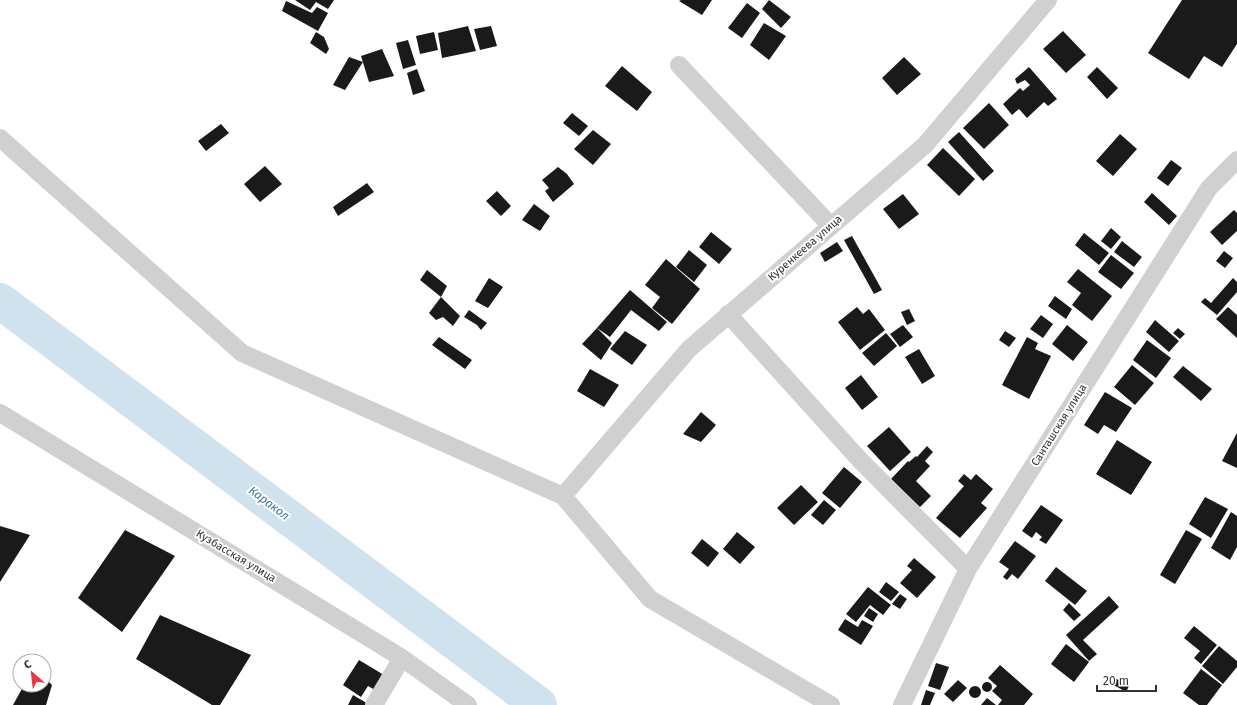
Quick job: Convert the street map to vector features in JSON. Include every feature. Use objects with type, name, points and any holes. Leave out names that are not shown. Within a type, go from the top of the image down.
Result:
[{"type":"street","name":"Куренкеева улица","points":[[563,496],[689,349],[925,145],[1048,0]]},
{"type":"street","points":[[679,65],[831,226]]},
{"type":"street","points":[[0,138],[242,353],[563,496],[650,599],[831,705]]},
{"type":"street","name":"Санташская улица","points":[[902,705],[968,569],[1209,188],[1237,160]]},
{"type":"street","points":[[728,314],[859,459],[968,569]]},
{"type":"street","name":"Кузбасская улица","points":[[0,412],[402,658],[468,705]]},
{"type":"street","points":[[374,705],[402,658]]},
{"type":"building","points":[[295,0],[334,0],[328,9],[316,2],[310,10]]},
{"type":"building","points":[[712,0],[702,15],[679,1]]},
{"type":"building","points":[[769,0],[791,17],[781,28],[762,9]]},
{"type":"building","points":[[1182,0],[1237,0],[1237,44],[1222,67],[1204,56],[1189,79],[1148,53]]},
{"type":"building","points":[[286,1],[312,13],[317,7],[328,13],[318,31],[282,11]]},
{"type":"building","points":[[747,3],[760,13],[742,38],[728,28]]},
{"type":"building","points":[[764,23],[786,36],[769,60],[750,45]]},
{"type":"building","points":[[468,26],[476,51],[442,58],[438,33]]},
{"type":"building","points":[[491,26],[497,46],[480,50],[474,29]]},
{"type":"building","points":[[1063,31],[1086,55],[1066,73],[1043,49]]},
{"type":"building","points":[[316,32],[324,37],[329,49],[326,54],[310,43]]},
{"type":"building","points":[[434,32],[438,50],[420,54],[416,36]]},
{"type":"building","points":[[408,40],[416,65],[403,69],[396,43]]},
{"type":"building","points":[[382,49],[394,76],[369,82],[361,56]]},
{"type":"building","points":[[349,57],[363,62],[345,90],[333,85]]},
{"type":"building","points":[[904,57],[921,74],[897,95],[882,78]]},
{"type":"building","points":[[622,66],[652,92],[637,111],[605,86]]},
{"type":"building","points":[[1029,67],[1057,99],[1048,106],[1044,102],[1027,118],[1019,109],[1012,115],[1003,104],[1020,88],[1023,91],[1030,85],[1025,80],[1017,84],[1015,79]]},
{"type":"building","points":[[1097,67],[1118,88],[1107,99],[1087,77]]},
{"type":"building","points":[[417,69],[425,91],[413,95],[407,73]]},
{"type":"building","points":[[989,103],[1009,125],[984,149],[963,128]]},
{"type":"building","points":[[572,113],[588,126],[579,136],[563,123]]},
{"type":"building","points":[[221,124],[229,133],[206,151],[198,141]]},
{"type":"building","points":[[593,130],[611,144],[593,165],[574,149]]},
{"type":"building","points":[[959,132],[994,171],[983,181],[948,142]]},
{"type":"building","points":[[1120,134],[1137,149],[1113,176],[1096,161]]},
{"type":"building","points":[[943,148],[975,179],[959,196],[927,165]]},
{"type":"building","points":[[1171,160],[1182,168],[1168,186],[1157,178]]},
{"type":"building","points":[[265,166],[282,184],[260,202],[244,184]]},
{"type":"building","points":[[558,167],[567,174],[574,184],[553,202],[545,191],[549,188],[542,180]]},
{"type":"building","points":[[367,183],[374,192],[338,216],[333,207]]},
{"type":"building","points":[[497,191],[511,206],[501,216],[486,201]]},
{"type":"building","points":[[1152,193],[1177,216],[1169,225],[1144,202]]},
{"type":"building","points":[[903,194],[919,214],[899,229],[883,209]]},
{"type":"building","points":[[534,204],[550,216],[540,231],[522,220]]},
{"type":"building","points":[[1234,210],[1237,213],[1237,231],[1222,245],[1210,232]]},
{"type":"building","points":[[1111,228],[1121,237],[1111,249],[1101,241]]},
{"type":"building","points":[[711,232],[732,249],[719,264],[699,247]]},
{"type":"building","points":[[1084,233],[1109,253],[1099,265],[1075,245]]},
{"type":"building","points":[[852,236],[882,290],[874,294],[844,240]]},
{"type":"building","points":[[1122,241],[1142,257],[1134,267],[1114,252]]},
{"type":"building","points":[[837,242],[843,251],[825,262],[820,253]]},
{"type":"building","points":[[689,250],[707,265],[694,282],[676,267]]},
{"type":"building","points":[[1224,251],[1233,258],[1225,268],[1216,261]]},
{"type":"building","points":[[1111,255],[1134,273],[1121,289],[1098,272]]},
{"type":"building","points":[[666,259],[700,289],[672,324],[652,308],[660,297],[645,285]]},
{"type":"building","points":[[1078,269],[1112,296],[1092,321],[1072,305],[1081,293],[1067,282]]},
{"type":"building","points":[[427,270],[447,286],[441,297],[420,280]]},
{"type":"building","points":[[489,278],[503,287],[488,308],[475,301]]},
{"type":"building","points":[[1233,278],[1237,282],[1237,292],[1217,315],[1201,302],[1205,298],[1211,303]]},
{"type":"building","points":[[630,290],[667,322],[659,331],[631,310],[610,337],[597,328]]},
{"type":"building","points":[[1055,296],[1072,309],[1066,319],[1048,306]]},
{"type":"building","points":[[441,297],[460,316],[453,326],[443,317],[436,320],[429,313]]},
{"type":"building","points":[[857,307],[863,314],[869,309],[885,330],[860,350],[838,322]]},
{"type":"building","points":[[1228,307],[1237,315],[1237,338],[1216,319]]},
{"type":"building","points":[[909,309],[915,321],[907,325],[901,312]]},
{"type":"building","points":[[469,310],[487,323],[481,330],[477,325],[464,317]]},
{"type":"building","points":[[1041,315],[1053,324],[1043,338],[1030,329]]},
{"type":"building","points":[[1155,320],[1179,341],[1169,352],[1146,332]]},
{"type":"building","points":[[903,325],[913,337],[900,347],[890,334]]},
{"type":"building","points":[[1067,325],[1088,342],[1073,361],[1052,344]]},
{"type":"building","points":[[597,328],[612,343],[601,360],[582,344]]},
{"type":"building","points":[[1178,328],[1185,334],[1180,339],[1173,333]]},
{"type":"building","points":[[625,331],[647,345],[632,365],[610,349]]},
{"type":"building","points":[[1005,331],[1016,338],[1009,347],[999,340]]},
{"type":"building","points":[[886,333],[897,346],[874,366],[862,353]]},
{"type":"building","points":[[439,337],[472,360],[465,369],[432,345]]},
{"type":"building","points":[[1027,337],[1038,343],[1035,349],[1051,356],[1029,399],[1002,385]]},
{"type":"building","points":[[1147,340],[1171,358],[1156,378],[1133,360]]},
{"type":"building","points":[[919,349],[935,376],[922,384],[905,357]]},
{"type":"building","points":[[1132,365],[1154,383],[1135,405],[1114,387]]},
{"type":"building","points":[[1183,366],[1212,389],[1201,401],[1173,377]]},
{"type":"building","points":[[590,369],[619,385],[604,407],[577,391]]},
{"type":"building","points":[[861,375],[878,397],[862,410],[845,388]]},
{"type":"building","points":[[1105,392],[1132,408],[1116,432],[1104,425],[1098,434],[1084,425]]},
{"type":"building","points":[[701,412],[716,425],[701,442],[683,434]]},
{"type":"building","points":[[889,427],[911,452],[890,471],[867,446]]},
{"type":"building","points":[[1237,433],[1237,468],[1222,461]]},
{"type":"building","points":[[1117,440],[1152,462],[1131,495],[1096,474]]},
{"type":"building","points":[[927,446],[933,452],[925,461],[930,466],[916,481],[931,496],[920,507],[891,479],[908,461],[909,462],[916,456],[917,457]]},
{"type":"building","points":[[844,467],[862,482],[840,508],[822,493]]},
{"type":"building","points":[[964,474],[971,480],[976,474],[993,489],[981,503],[987,508],[960,538],[936,518],[964,486],[958,481]]},
{"type":"building","points":[[801,485],[818,502],[794,525],[777,508]]},
{"type":"building","points":[[1205,497],[1228,509],[1211,538],[1189,524]]},
{"type":"building","points":[[824,500],[836,510],[823,525],[811,515]]},
{"type":"building","points":[[1041,505],[1063,520],[1046,544],[1039,540],[1042,537],[1036,532],[1032,538],[1022,531]]},
{"type":"building","points":[[1231,512],[1237,516],[1237,547],[1230,560],[1211,548]]},
{"type":"building","points":[[0,526],[30,535],[0,582]]},
{"type":"building","points":[[125,530],[175,556],[122,632],[78,598]]},
{"type":"building","points":[[1186,530],[1202,539],[1175,584],[1160,575]]},
{"type":"building","points":[[737,532],[755,547],[740,564],[723,549]]},
{"type":"building","points":[[702,539],[719,553],[708,567],[691,553]]},
{"type":"building","points":[[1015,541],[1036,556],[1018,579],[1012,574],[1007,580],[1003,577],[1009,569],[999,562]]},
{"type":"building","points":[[914,558],[936,577],[917,598],[900,583],[912,570],[907,566]]},
{"type":"building","points":[[1056,567],[1087,591],[1075,605],[1045,581]]},
{"type":"building","points":[[886,582],[899,592],[891,601],[879,592]]},
{"type":"building","points":[[868,587],[891,605],[883,615],[870,605],[856,622],[846,614]]},
{"type":"building","points":[[900,594],[907,599],[900,609],[892,604]]},
{"type":"building","points":[[1109,596],[1119,607],[1083,640],[1097,654],[1089,661],[1066,635]]},
{"type":"building","points":[[1069,603],[1081,615],[1074,621],[1063,610]]},
{"type":"building","points":[[869,608],[878,614],[873,622],[864,616]]},
{"type":"building","points":[[160,615],[251,655],[220,705],[212,705],[136,659]]},
{"type":"building","points":[[845,619],[858,627],[862,620],[873,626],[861,645],[838,630]]},
{"type":"building","points":[[1194,626],[1217,645],[1201,664],[1194,658],[1200,651],[1184,638]]},
{"type":"building","points":[[1066,644],[1089,662],[1074,682],[1051,664]]},
{"type":"building","points":[[1219,646],[1237,661],[1237,667],[1223,684],[1202,666]]},
{"type":"building","points":[[359,660],[384,675],[375,690],[368,686],[361,697],[343,685]]},
{"type":"building","points":[[936,663],[949,667],[940,690],[928,686]]},
{"type":"building","points":[[1000,665],[1033,694],[1024,705],[998,705],[1002,700],[992,691],[997,686],[988,678]]},
{"type":"building","points":[[1201,669],[1222,685],[1207,705],[1199,705],[1183,693]]},
{"type":"building","points":[[1115,678],[1129,686],[1126,692],[1112,684]]},
{"type":"building","points":[[958,680],[967,688],[953,702],[944,694]]},
{"type":"building","points":[[987,682],[992,687],[987,692],[982,687]]},
{"type":"building","points":[[975,686],[979,688],[981,692],[979,696],[975,698],[971,696],[969,692],[971,688]]},
{"type":"building","points":[[926,690],[935,693],[930,705],[921,705]]},
{"type":"building","points":[[20,693],[50,693],[46,705],[13,705]]},
{"type":"building","points":[[353,695],[370,705],[348,705]]},
{"type":"building","points":[[987,698],[996,705],[981,705]]},
{"type":"waterway","name":"Каракол","points":[[0,301],[539,705]]}]
